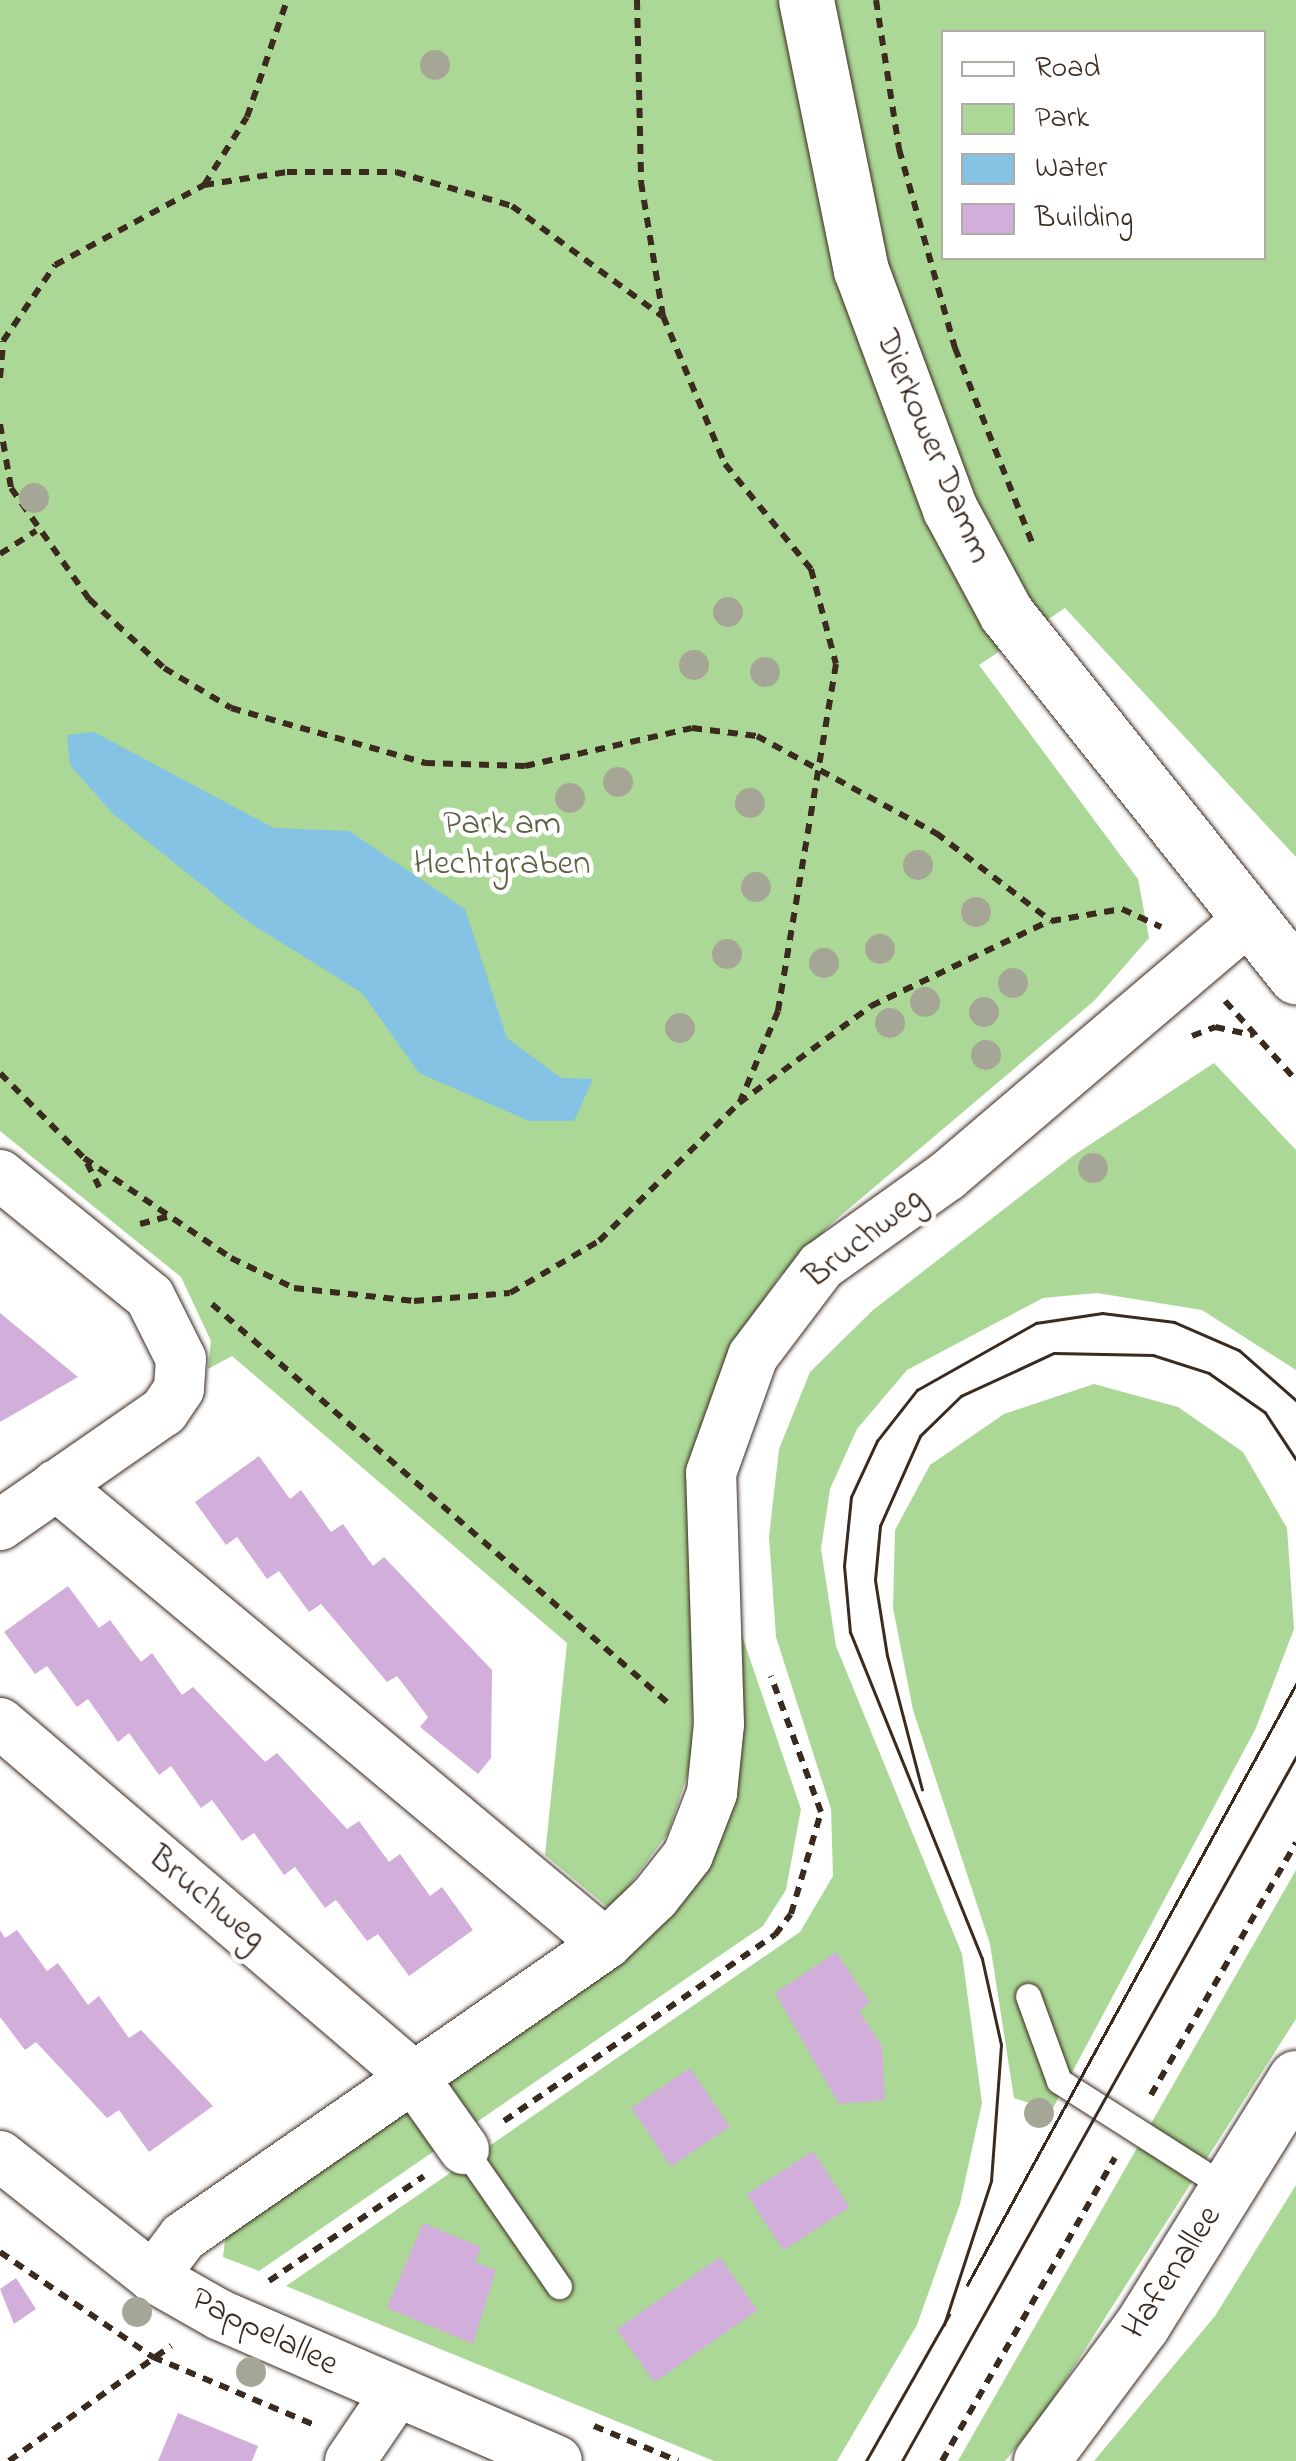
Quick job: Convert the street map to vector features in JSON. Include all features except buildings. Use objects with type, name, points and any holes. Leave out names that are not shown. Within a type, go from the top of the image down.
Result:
[{"type":"street","name":"Dierkower Damm","points":[[806,0],[861,270],[950,509],[1006,613],[1248,921],[1296,976]]},
{"type":"street","name":"Bruchweg","points":[[153,2277],[182,2237],[411,2074],[606,1944],[688,1855],[719,1747],[712,1473],[753,1356],[821,1266],[947,1176],[1248,921]]},
{"type":"street","points":[[0,1175],[150,1296],[181,1359],[180,1388],[164,1411],[21,1499],[606,1944]]},
{"type":"street","name":"Bruchweg","points":[[0,1723],[411,2074],[464,2148]]},
{"type":"street","name":"Hafenallee","points":[[1041,2461],[1228,2188],[1296,2078]]},
{"type":"street","name":"Pappelallee","points":[[0,2156],[153,2277],[395,2395],[557,2461]]},
{"type":"street","points":[[355,2453],[395,2395]]},
{"type":"lane","points":[[1028,1996],[1058,2080],[1228,2188]]},
{"type":"lane","points":[[464,2148],[559,2286]]},
{"type":"path","points":[[204,185],[247,117],[287,0]]},
{"type":"path","points":[[637,0],[640,182],[663,316],[701,422],[811,568],[830,620],[836,664],[823,769],[778,1010],[739,1103]]},
{"type":"path","points":[[876,0],[899,149],[955,348],[1038,556]]},
{"type":"path","points":[[0,378],[2,340],[55,265],[204,185],[286,172],[396,172],[512,206],[663,316]]},
{"type":"path","points":[[0,424],[10,488],[88,599],[164,668],[231,708],[337,742],[425,763],[526,766],[692,728],[724,730],[823,769],[936,833],[1050,921]]},
{"type":"path","points":[[0,554],[36,530]]},
{"type":"path","points":[[0,1073],[84,1158],[230,1258],[294,1288],[414,1301],[510,1293],[600,1240],[739,1103],[871,1006],[1050,921],[1122,909],[1155,921],[1296,1080]]},
{"type":"path","points":[[196,1290],[719,1747]]},
{"type":"path","points":[[0,2252],[154,2357],[355,2453]]},
{"type":"path","points":[[8,2461],[154,2357]]},
{"type":"green space","name":"Park am Hechtgraben","points":[[0,0],[1296,0],[1296,857],[1065,608],[979,665],[1138,879],[1149,938],[1094,1001],[832,1223],[779,1277],[734,1344],[695,1460],[692,1761],[668,1833],[611,1910],[545,1855],[567,1643],[232,1356],[208,1369],[211,1341],[181,1277],[0,1131]]},
{"type":"green space","points":[[1214,1063],[1296,1150],[1296,1370],[1202,1310],[1097,1293],[1043,1298],[907,1370],[857,1429],[830,1489],[821,1549],[836,1646],[962,1954],[982,2103],[960,2204],[917,2325],[837,2461],[714,2461],[286,2286],[800,1932],[833,1876],[831,1809],[776,1637],[769,1537],[779,1449],[810,1372],[873,1310],[1074,1155]]},
{"type":"green space","points":[[1094,1384],[1178,1407],[1243,1452],[1287,1528],[1294,1629],[1256,1728],[1052,2110],[1014,2098],[990,1944],[913,1710],[893,1608],[895,1530],[930,1465],[1004,1414]]},
{"type":"green space","points":[[738,1624],[801,1809],[786,1890],[763,1926],[259,2271],[223,2257],[226,2232],[656,1925]]},
{"type":"green space","points":[[1296,1870],[1296,2019],[1043,2415],[1005,2461],[958,2461]]},
{"type":"green space","points":[[1296,2185],[1296,2461],[1094,2461],[1215,2316]]},
{"type":"water","points":[[94,732],[274,828],[349,831],[465,909],[507,1038],[561,1078],[593,1079],[574,1121],[529,1121],[419,1073],[362,993],[247,921],[113,814],[70,765],[67,735]]},
{"type":"tram line","points":[[944,2325],[991,2181],[1001,2045],[982,1959],[850,1633],[844,1566],[851,1497],[877,1441],[917,1390],[1036,1323],[1102,1313],[1174,1322],[1239,1350],[1296,1400]]},
{"type":"tram line","points":[[922,1790],[887,1656],[875,1580],[880,1526],[920,1436],[961,1396],[1054,1353],[1153,1355],[1209,1373],[1265,1412],[1296,1459]]},
{"type":"tram line","points":[[967,2285],[1296,1684]]},
{"type":"tram line","points":[[902,2461],[1296,1757]]},
{"type":"tram line","points":[[866,2461],[949,2315]]}]
